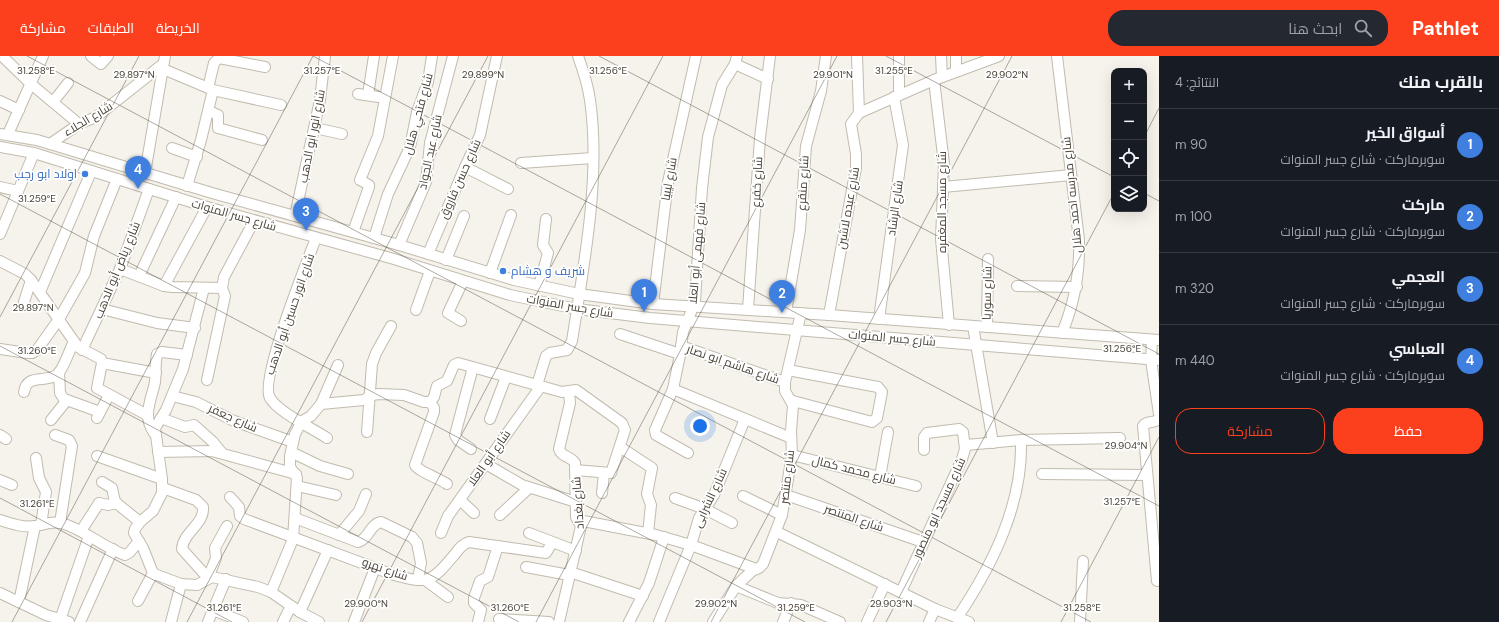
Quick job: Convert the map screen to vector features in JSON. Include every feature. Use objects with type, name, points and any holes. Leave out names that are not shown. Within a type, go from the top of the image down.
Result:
[{"type":"street","points":[[2,56],[31,84],[79,124]]},
{"type":"street","points":[[4,134],[19,110],[43,56]]},
{"type":"street","points":[[91,56],[101,64],[108,56]]},
{"type":"street","name":"شارع انور ابو الدهب","points":[[295,216],[315,128],[325,56]]},
{"type":"street","points":[[368,95],[374,56]]},
{"type":"street","points":[[353,232],[369,186],[360,181],[360,179],[378,136],[393,56]]},
{"type":"street","name":"شارع فتحي هلال","points":[[374,238],[388,194],[410,147],[416,112],[430,75],[432,56]]},
{"type":"street","name":"شارع عبد الجواد","points":[[399,245],[426,182],[430,142],[453,56]]},
{"type":"street","name":"شارع حسن فاروق","points":[[428,254],[464,167],[480,135],[497,56]]},
{"type":"street","points":[[539,385],[546,356],[550,353],[566,350],[570,347],[572,341],[589,213],[593,158],[590,98],[578,56]]},
{"type":"street","name":"شارع ليبيا","points":[[653,304],[668,182],[696,56]]},
{"type":"street","name":"شارع خفرع","points":[[748,309],[760,138],[770,56]]},
{"type":"street","name":"شارع منقرع","points":[[786,312],[800,230],[806,146],[821,91],[826,56]]},
{"type":"street","name":"شارع عبده لاشين","points":[[829,314],[856,168],[856,154],[851,124],[859,113],[857,56]]},
{"type":"street","name":"شارع الرشاد","points":[[879,319],[903,145],[897,96],[899,56]]},
{"type":"street","name":"شارع مسجد المغفره","points":[[941,56],[938,78],[943,152],[941,239],[949,325]]},
{"type":"street","points":[[956,56],[956,72]]},
{"type":"street","name":"شارع مدرسه احمد هلال","points":[[1056,56],[1079,240],[1077,287],[1074,302],[1062,333]]},
{"type":"street","points":[[859,113],[938,78],[995,57]]},
{"type":"street","points":[[187,186],[197,157],[208,111],[214,63],[218,58],[265,68]]},
{"type":"street","points":[[736,60],[768,79]]},
{"type":"street","name":"شارع فهمى أبو العلا","points":[[688,453],[655,433],[673,388],[683,332],[694,306],[702,188],[708,137],[722,85],[736,60]]},
{"type":"street","points":[[145,173],[164,63],[211,89],[281,104]]},
{"type":"street","name":"شارع الجلاء","points":[[50,144],[79,124],[96,117],[164,63]]},
{"type":"street","points":[[53,102],[68,83]]},
{"type":"street","points":[[358,94],[386,98]]},
{"type":"street","points":[[0,101],[19,110]]},
{"type":"street","points":[[208,111],[218,115],[218,128],[262,140]]},
{"type":"street","points":[[315,128],[342,134]]},
{"type":"street","name":"شارع جسر المنوات","points":[[4,134],[50,144],[187,186],[399,245],[490,273],[539,286],[579,294],[653,304],[829,314],[949,325],[1156,340]]},
{"type":"street","name":"شارع جسر المنوات","points":[[0,147],[34,153],[207,207],[463,281],[532,300],[577,309],[614,315],[1155,360]]},
{"type":"street","points":[[172,148],[197,157]]},
{"type":"street","points":[[0,234],[34,153]]},
{"type":"street","points":[[521,163],[593,158]]},
{"type":"street","points":[[464,167],[508,189]]},
{"type":"street","points":[[40,292],[91,172]]},
{"type":"street","points":[[943,187],[1071,175]]},
{"type":"street","points":[[2,350],[32,353],[37,350],[59,319],[85,273],[94,236],[117,179]]},
{"type":"street","points":[[0,186],[18,191]]},
{"type":"street","name":"شارع رياض أبو الدهب","points":[[82,350],[102,310],[120,268],[149,189]]},
{"type":"street","points":[[139,276],[176,197]]},
{"type":"street","points":[[164,286],[207,207]]},
{"type":"street","points":[[446,260],[464,216]]},
{"type":"street","points":[[490,273],[511,216]]},
{"type":"street","points":[[539,286],[548,253],[543,245],[546,219]]},
{"type":"street","points":[[207,380],[225,296],[222,283],[228,267],[254,221]]},
{"type":"street","name":"شارع انور حسين أبو الدهب","points":[[316,238],[280,338],[268,379],[267,390],[269,397],[275,404],[327,438]]},
{"type":"street","name":"شارع سوريا","points":[[987,327],[988,259]]},
{"type":"street","points":[[0,261],[25,274],[82,350],[101,359],[102,363],[97,387],[147,415]]},
{"type":"street","points":[[120,268],[164,286],[183,288],[222,288]]},
{"type":"street","points":[[416,310],[430,271]]},
{"type":"street","points":[[24,302],[31,280]]},
{"type":"street","points":[[461,321],[448,313],[463,281]]},
{"type":"street","points":[[1017,286],[1077,287]]},
{"type":"street","points":[[154,433],[172,396],[187,355],[204,288]]},
{"type":"street","points":[[102,310],[145,321],[195,328]]},
{"type":"street","points":[[788,370],[878,387],[882,392],[877,418],[872,422],[793,401],[785,391],[784,382],[801,313]]},
{"type":"street","points":[[367,432],[372,364],[376,353],[391,326]]},
{"type":"street","points":[[973,326],[993,443]]},
{"type":"street","name":"شارع هاشم ابو نصار","points":[[620,334],[681,350],[784,382]]},
{"type":"street","points":[[1156,340],[1155,360],[1159,414]]},
{"type":"street","points":[[24,392],[26,385],[33,379],[53,377],[59,372],[74,341]]},
{"type":"street","points":[[187,355],[159,352],[156,356],[156,374],[147,415],[150,428],[154,433],[162,483],[157,506],[140,522],[134,531],[153,573],[170,582],[181,584],[197,584],[208,578],[226,580],[271,592],[300,612],[319,622]]},
{"type":"street","points":[[102,363],[156,374]]},
{"type":"street","points":[[430,402],[434,397],[437,386],[447,382],[455,364],[473,367],[562,392],[569,392],[572,390],[580,392],[624,424],[625,430],[612,472],[604,473],[576,470]]},
{"type":"street","points":[[271,592],[293,539],[297,486],[296,474],[290,467],[292,447],[302,421],[311,416],[321,404],[338,365]]},
{"type":"street","points":[[471,449],[458,440],[456,435],[473,367]]},
{"type":"street","points":[[59,372],[60,393],[67,400],[98,415],[109,395]]},
{"type":"street","points":[[490,419],[506,377]]},
{"type":"street","name":"شارع أبو العلا","points":[[441,533],[447,518],[486,464],[539,385]]},
{"type":"street","points":[[673,388],[791,438]]},
{"type":"street","name":"شارع بغداد","points":[[559,622],[581,526],[578,520],[576,502],[576,470],[574,461],[562,454],[559,449],[570,403],[569,392]]},
{"type":"street","points":[[321,404],[364,400],[376,394],[404,395],[424,402],[430,402]]},
{"type":"street","name":"شارع جعفر","points":[[172,396],[196,402],[292,447],[313,464],[348,474]]},
{"type":"street","points":[[51,420],[67,400]]},
{"type":"street","name":"شارع منتصر","points":[[713,622],[736,586],[752,571],[763,564],[776,532],[782,515],[792,455],[791,438],[793,401]]},
{"type":"street","points":[[430,402],[434,408],[434,412],[415,465],[419,470],[433,475],[447,484]]},
{"type":"street","points":[[161,418],[185,427],[194,425],[213,442],[222,453]]},
{"type":"street","name":"شارع الشرابى","points":[[659,622],[691,545],[699,518],[714,495],[745,419]]},
{"type":"street","points":[[1157,581],[1143,426],[1146,423],[1156,422],[1159,419]]},
{"type":"street","name":"شارع مسجد ابو منصور","points":[[901,592],[962,459],[966,445],[964,433],[961,430],[928,432],[924,435],[924,450]]},
{"type":"street","points":[[880,477],[888,432]]},
{"type":"street","points":[[55,435],[69,440],[72,446],[60,523]]},
{"type":"street","points":[[966,445],[1021,440],[1120,438]]},
{"type":"street","points":[[957,618],[983,577],[1008,520],[1017,487],[1021,455],[1021,440]]},
{"type":"street","points":[[620,447],[652,468],[647,494],[651,505],[648,533]]},
{"type":"street","points":[[158,452],[200,451],[222,453],[241,460],[296,474]]},
{"type":"street","name":"شارع محمد كمال","points":[[792,455],[916,486]]},
{"type":"street","points":[[97,456],[162,483],[196,500],[203,507],[202,518],[184,542],[182,549],[208,578]]},
{"type":"street","points":[[19,602],[46,496],[39,478],[36,458]]},
{"type":"street","points":[[486,464],[528,488],[576,502]]},
{"type":"street","points":[[602,493],[604,473]]},
{"type":"street","points":[[1042,474],[1147,475]]},
{"type":"street","points":[[0,480],[12,485]]},
{"type":"street","points":[[102,482],[112,488],[114,500],[140,522]]},
{"type":"street","points":[[297,486],[336,495]]},
{"type":"street","points":[[500,514],[528,488]]},
{"type":"street","points":[[339,535],[359,511],[366,494]]},
{"type":"street","name":"شارع المنتصر","points":[[786,495],[923,542]]},
{"type":"street","points":[[743,496],[782,515]]},
{"type":"street","name":"شارع نهرو","points":[[230,497],[240,508],[241,517],[293,539],[328,550],[394,575],[421,580],[436,576],[464,544],[474,543],[546,553],[552,542]]},
{"type":"street","points":[[675,498],[705,509],[732,523]]},
{"type":"street","points":[[460,500],[474,513]]},
{"type":"street","points":[[0,593],[64,621],[85,533],[99,503],[108,505],[117,503]]},
{"type":"street","points":[[295,518],[355,541],[361,541],[376,524],[381,522],[412,537],[418,543],[421,563],[421,580],[448,597]]},
{"type":"street","points":[[0,520],[14,525],[60,523],[85,533],[126,555],[139,541]]},
{"type":"street","points":[[578,520],[664,537],[691,545],[756,569]]},
{"type":"street","points":[[208,578],[216,558],[216,546],[227,526]]},
{"type":"street","points":[[776,532],[935,609],[969,622]]},
{"type":"street","points":[[529,533],[576,551]]},
{"type":"street","points":[[629,622],[643,596],[664,537]]},
{"type":"street","points":[[478,622],[481,610],[474,603],[474,598],[479,584],[488,577],[498,546]]},
{"type":"street","points":[[80,622],[113,549]]},
{"type":"street","points":[[300,612],[328,550]]},
{"type":"street","points":[[1080,622],[1083,561]]},
{"type":"street","points":[[526,567],[570,574],[643,596]]},
{"type":"street","points":[[354,622],[375,568]]},
{"type":"street","points":[[138,601],[153,573]]},
{"type":"street","points":[[208,622],[226,580]]},
{"type":"street","points":[[171,622],[181,584]]},
{"type":"street","points":[[867,622],[886,584]]},
{"type":"street","points":[[736,586],[778,603],[791,603],[836,621]]},
{"type":"street","points":[[783,622],[791,603]]},
{"type":"street","points":[[283,622],[291,606]]},
{"type":"street","points":[[929,622],[935,609]]},
{"type":"street","points":[[213,610],[243,622]]},
{"type":"street","points":[[499,619],[549,622]]},
{"type":"place","name":"اولاد ابو رجب","points":[[85,174]]},
{"type":"place","name":"العباسي","points":[[138,189]]},
{"type":"place","name":"العجمي","points":[[306,231]]},
{"type":"place","name":"شريف و هشام","points":[[503,271]]},
{"type":"place","name":"أسواق الخير","points":[[644,312]]},
{"type":"place","name":"ماركت","points":[[782,313]]}]
